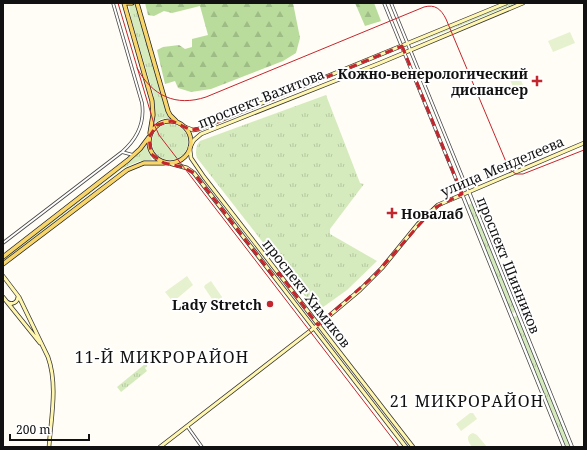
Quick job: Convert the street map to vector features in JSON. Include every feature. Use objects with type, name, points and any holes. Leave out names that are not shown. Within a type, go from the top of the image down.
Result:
[{"type":"main road","points":[[132,3],[125,3],[152,101],[153,115],[148,144],[151,154],[164,163]]},
{"type":"main road","points":[[137,3],[168,111],[177,122]]},
{"type":"main road","name":"проспект Вахитова","points":[[3,257],[134,155],[155,127],[162,122],[172,121],[177,122],[191,130],[199,129],[506,3]]},
{"type":"main road","name":"проспект Вахитова","points":[[172,164],[182,160],[196,138],[201,134],[523,3]]},
{"type":"main road","name":"проспект Вахитова","points":[[185,127],[190,137],[190,148]]},
{"type":"main road","name":"улица Менделеева","points":[[160,447],[351,298],[375,275],[418,224],[442,202],[584,143]]},
{"type":"main road","name":"проспект Химиков","points":[[190,148],[190,155],[193,162],[413,447]]},
{"type":"main road","points":[[3,264],[126,170],[144,163],[172,164]]},
{"type":"main road","name":"проспект Химиков","points":[[172,164],[188,168],[194,173],[406,447]]},
{"type":"main road","points":[[274,277],[278,273]]},
{"type":"main road","points":[[3,276],[16,293],[52,368],[53,381],[49,447]]},
{"type":"main road","points":[[6,301],[11,304],[16,302],[18,297],[16,293]]},
{"type":"main road","points":[[3,297],[41,344]]},
{"type":"main road","points":[[330,349],[335,351],[335,346]]},
{"type":"street","points":[[3,243],[122,152],[130,144],[139,130],[143,117],[143,107],[113,3]]},
{"type":"street","name":"проспект Шинников","points":[[384,3],[564,447]]},
{"type":"street","name":"проспект Шинников","points":[[391,3],[572,447]]},
{"type":"street","points":[[425,103],[431,101]]},
{"type":"street","points":[[122,152],[134,155]]},
{"type":"street","points":[[465,202],[472,199]]},
{"type":"street","points":[[511,316],[518,313]]},
{"type":"street","points":[[187,426],[202,447]]},
{"type":"highlighted area","points":[[402,46],[462,194],[434,208],[375,275],[318,325],[279,273],[274,277],[194,173],[183,167],[164,163],[151,154],[149,137],[157,125],[172,121],[191,130],[199,129]]},
{"type":"green space","points":[[145,3],[293,3],[300,38],[296,53],[283,61],[211,89],[191,92],[178,88],[175,81],[165,84],[157,50],[163,47],[179,45],[185,49],[192,47],[192,39],[208,35],[200,6],[172,13],[164,11],[154,16],[148,15]]},
{"type":"green space","points":[[355,3],[374,3],[381,21],[365,26]]},
{"type":"green space","points":[[511,3],[516,3],[412,45],[418,42]]},
{"type":"green space","points":[[135,4],[169,118],[161,119],[155,123],[153,93],[131,18],[129,6]]},
{"type":"green space","points":[[570,32],[575,43],[553,52],[548,41]]},
{"type":"green space","points":[[518,73],[525,90],[524,92],[518,94],[516,93],[509,78],[510,75]]},
{"type":"green space","points":[[326,95],[360,183],[364,184],[330,229],[330,234],[377,261],[347,290],[319,310],[304,295],[197,158],[196,151],[200,141]]},
{"type":"green space","points":[[174,124],[183,129],[187,135],[187,149],[183,155],[174,160],[166,160],[157,155],[153,149],[152,138],[157,129],[163,125]]},
{"type":"green space","points":[[145,146],[152,160],[140,161],[123,168],[3,261],[3,259],[132,160]]},
{"type":"green space","points":[[472,203],[515,310],[514,313],[511,312],[468,205]]},
{"type":"green space","points":[[187,276],[193,285],[173,302],[165,292]]},
{"type":"green space","points":[[211,281],[222,297],[216,303],[204,287]]},
{"type":"green space","points":[[516,316],[518,317],[571,447],[566,447],[513,319]]},
{"type":"green space","points":[[145,364],[147,366],[145,368],[147,371],[121,392],[117,387]]},
{"type":"green space","points":[[470,413],[473,413],[477,419],[461,431],[456,424]]},
{"type":"green space","points":[[473,433],[477,435],[487,447],[472,447],[468,437]]},
{"type":"tram line","points":[[118,3],[154,124],[159,135],[399,447]]},
{"type":"tram line","points":[[137,68],[150,86],[166,97],[175,100],[195,100],[206,97],[424,7],[431,6],[440,10],[446,19],[509,169],[516,174],[523,174],[584,150]]},
{"type":"place","name":"Кожно-венерологический диспансер","points":[[537,81]]},
{"type":"place","name":"Новалаб","points":[[392,213]]},
{"type":"place","name":"Lady Stretch","points":[[270,304]]},
{"type":"district","name":"11-Й МИКРОРАЙОН","points":[[162,357]]},
{"type":"district","name":"21 МИКРОРАЙОН","points":[[467,401]]}]
